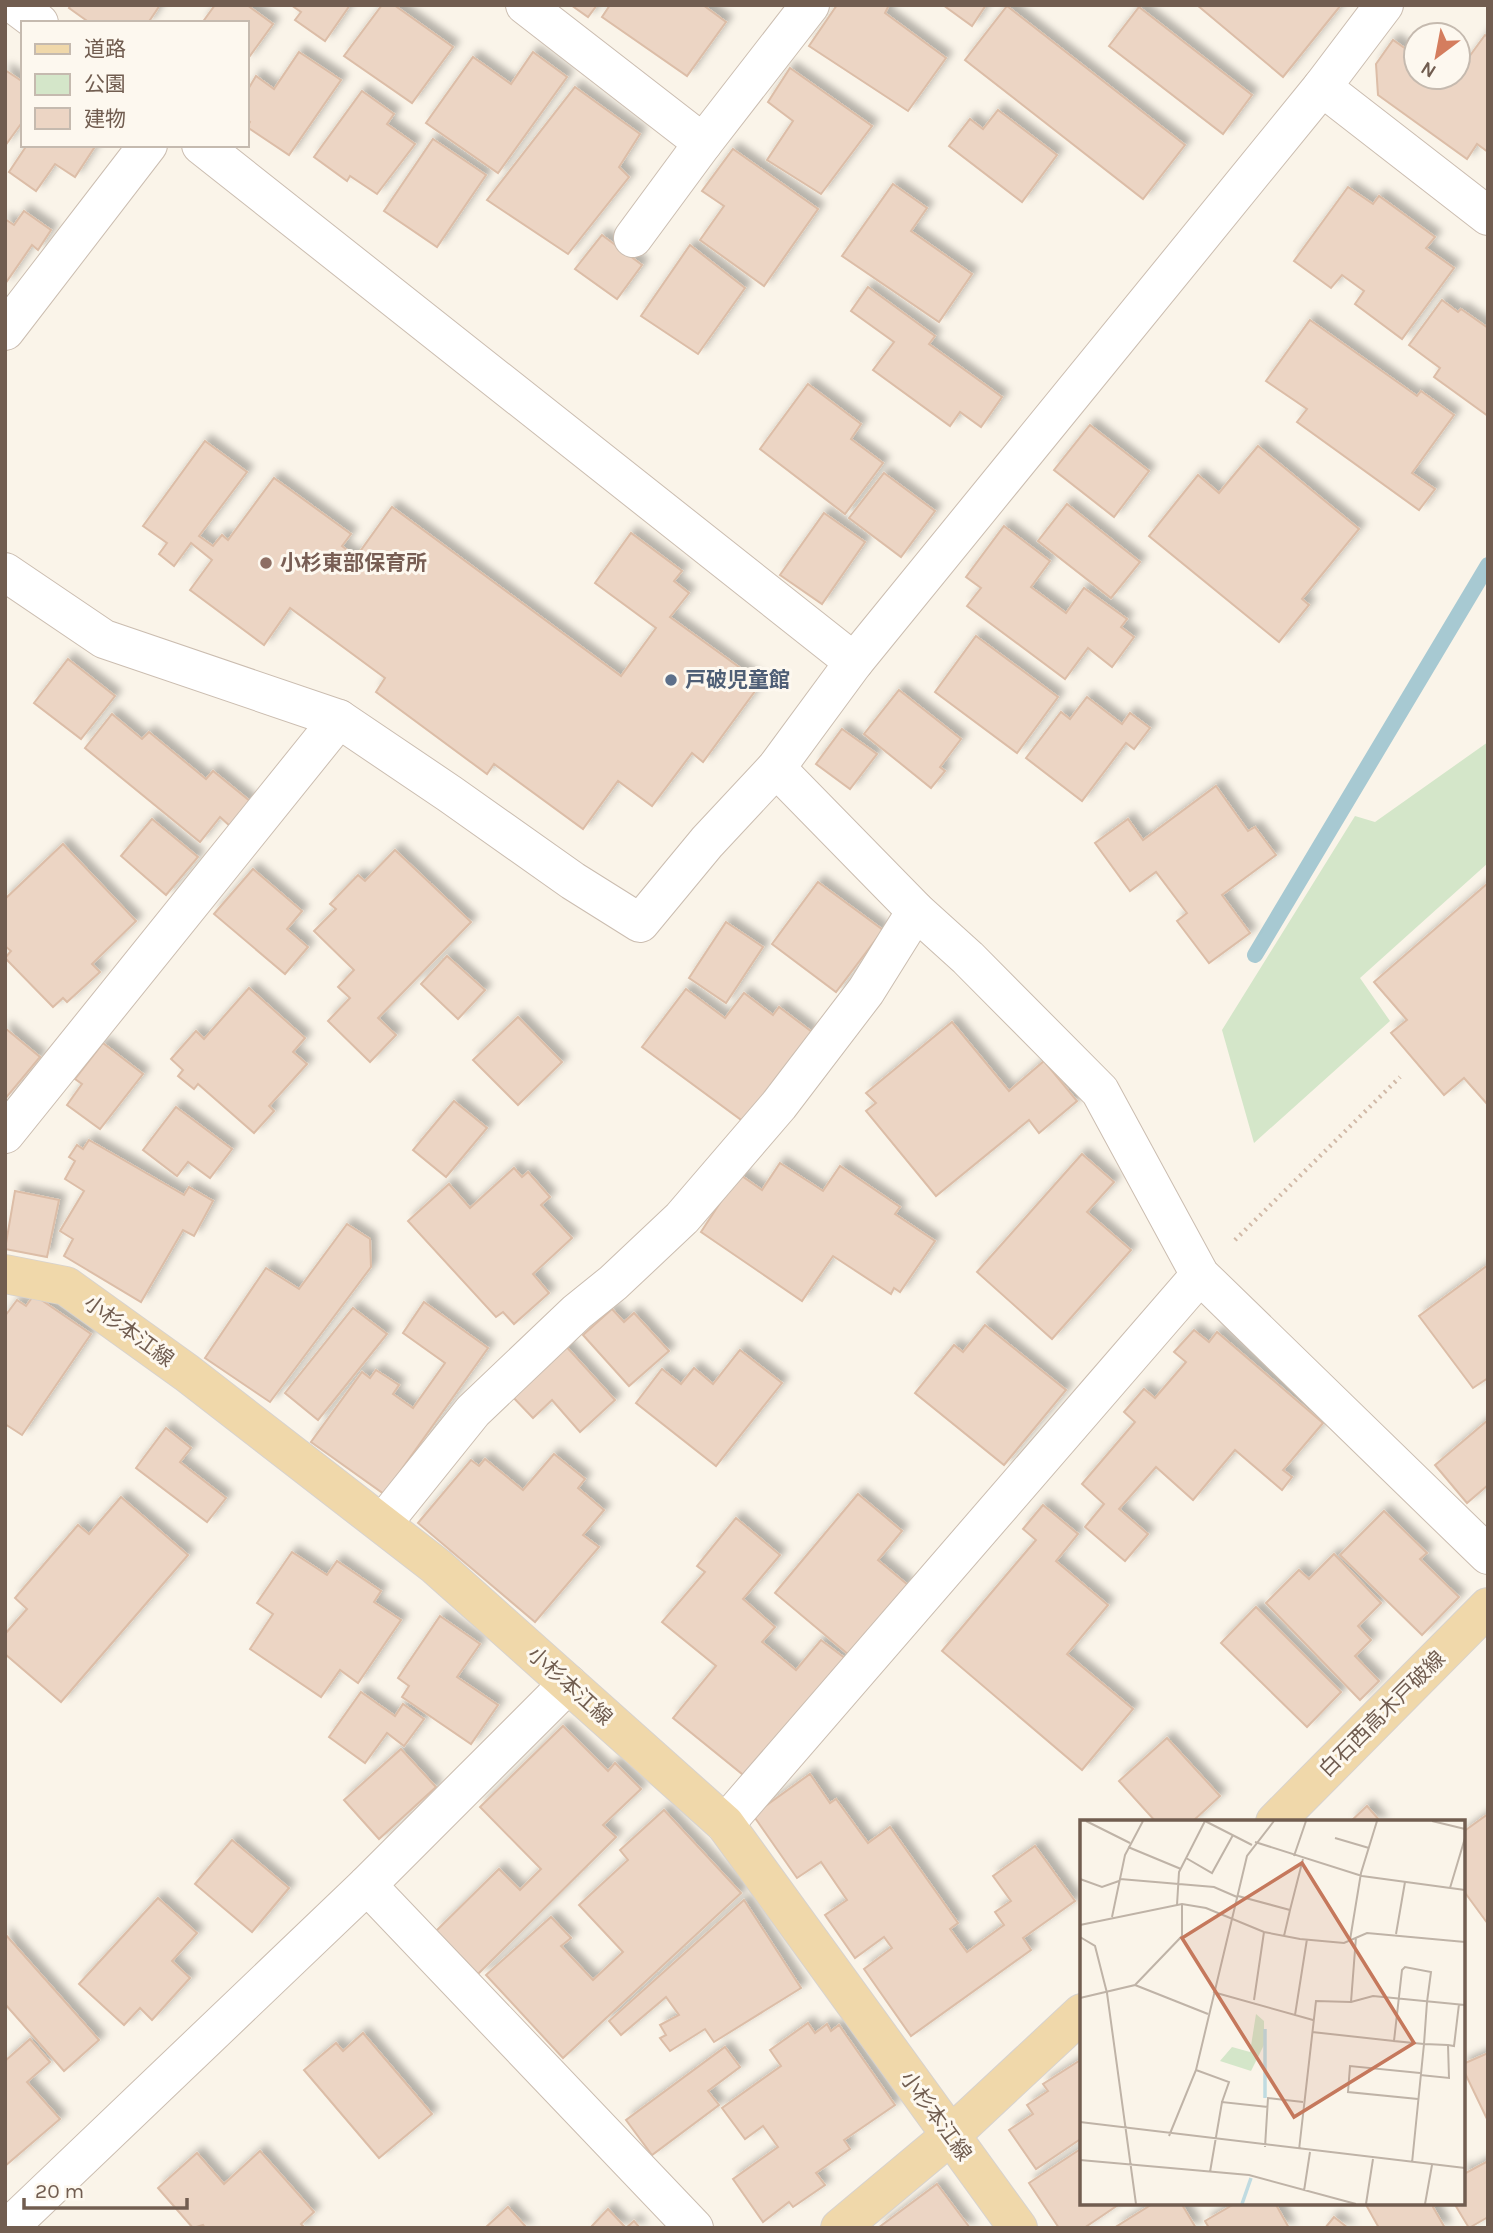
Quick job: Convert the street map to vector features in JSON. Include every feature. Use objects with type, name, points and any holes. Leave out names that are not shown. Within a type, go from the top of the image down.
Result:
[{"type":"main road","name":"小杉本江線","points":[[5,1274],[66,1286],[187,1373],[436,1566],[725,1824],[1018,2228]]},
{"type":"main road","name":"白石西高木戸破線","points":[[1277,1820],[1488,1607]]},
{"type":"main road","points":[[841,2228],[950,2136],[1080,2014]]},
{"type":"street","points":[[15,5],[36,21]]},
{"type":"street","points":[[524,5],[704,143]]},
{"type":"street","points":[[633,238],[810,5]]},
{"type":"street","points":[[5,572],[104,639],[339,719],[573,881],[639,923],[707,842],[775,768],[854,662],[1322,87],[1384,5]]},
{"type":"street","points":[[1322,87],[1488,216]]},
{"type":"street","points":[[5,331],[146,147]]},
{"type":"street","points":[[204,147],[854,662]]},
{"type":"street","points":[[5,1134],[339,719]]},
{"type":"street","points":[[775,768],[1100,1091],[1200,1275],[1488,1555]]},
{"type":"street","points":[[383,1523],[473,1411],[682,1217],[779,1105],[866,991],[916,911]]},
{"type":"street","points":[[725,1824],[1200,1275]]},
{"type":"street","points":[[8,2228],[367,1885],[568,1684]]},
{"type":"street","points":[[367,1885],[694,2228]]},
{"type":"path","points":[[1200,1275],[1400,1077]]},
{"type":"green space","points":[[1488,742],[1488,863],[1360,978],[1390,1021],[1254,1143],[1222,1030],[1355,816],[1375,822]]},
{"type":"building","points":[[71,5],[160,5],[149,21],[87,21],[69,8]]},
{"type":"building","points":[[215,5],[247,5],[273,24],[248,59],[248,21],[203,21]]},
{"type":"building","points":[[291,5],[350,5],[325,41],[295,20],[301,12]]},
{"type":"building","points":[[382,5],[394,5],[453,47],[412,103],[344,56]]},
{"type":"building","points":[[571,5],[597,5],[588,17]]},
{"type":"building","points":[[610,5],[703,5],[726,22],[687,76],[602,17]]},
{"type":"building","points":[[837,5],[889,5],[885,13],[946,58],[908,111],[809,46]]},
{"type":"building","points":[[943,5],[986,5],[972,26]]},
{"type":"building","points":[[1197,5],[1341,5],[1283,77]]},
{"type":"building","points":[[1007,6],[1185,145],[1143,199],[965,60]]},
{"type":"building","points":[[1139,7],[1252,95],[1223,134],[1109,46]]},
{"type":"building","points":[[1485,35],[1488,37],[1488,152],[1477,144],[1467,159],[1378,95],[1376,64],[1393,40],[1402,46],[1402,91],[1472,91],[1472,53]]},
{"type":"building","points":[[299,52],[341,80],[289,155],[248,128],[248,89],[256,76],[274,89]]},
{"type":"building","points":[[533,52],[567,77],[498,173],[426,123],[473,57],[511,84]]},
{"type":"building","points":[[790,68],[872,126],[821,194],[767,160],[793,121],[768,102]]},
{"type":"building","points":[[5,70],[21,81],[21,124],[5,146]]},
{"type":"building","points":[[575,87],[640,134],[619,167],[629,177],[568,254],[487,200]]},
{"type":"building","points":[[362,91],[394,114],[387,124],[415,144],[377,194],[350,176],[347,181],[314,157]]},
{"type":"building","points":[[998,110],[1057,155],[1022,202],[949,146],[970,119],[983,129]]},
{"type":"building","points":[[433,139],[486,175],[437,247],[384,211]]},
{"type":"building","points":[[26,147],[95,147],[75,177],[55,164],[36,191],[9,172]]},
{"type":"building","points":[[733,149],[818,209],[764,286],[700,240],[724,206],[702,191]]},
{"type":"building","points":[[893,184],[927,208],[911,231],[972,274],[939,322],[842,256]]},
{"type":"building","points":[[1348,187],[1373,204],[1379,196],[1435,237],[1426,248],[1454,268],[1402,339],[1355,304],[1364,291],[1342,275],[1331,288],[1294,261]]},
{"type":"building","points":[[24,211],[51,230],[38,250],[32,245],[5,284],[5,219],[14,225]]},
{"type":"building","points":[[602,235],[642,265],[617,299],[575,269]]},
{"type":"building","points":[[690,245],[745,288],[698,354],[641,316]]},
{"type":"building","points":[[868,287],[935,336],[929,344],[1002,397],[981,427],[960,412],[950,426],[873,370],[894,342],[851,311]]},
{"type":"building","points":[[1442,300],[1458,312],[1461,309],[1488,328],[1488,416],[1434,377],[1440,368],[1409,345]]},
{"type":"building","points":[[1310,320],[1417,396],[1421,391],[1454,415],[1412,473],[1435,489],[1419,510],[1297,422],[1307,409],[1266,381]]},
{"type":"building","points":[[808,384],[861,424],[851,439],[883,463],[845,514],[760,449]]},
{"type":"building","points":[[1090,425],[1149,471],[1114,517],[1054,470]]},
{"type":"building","points":[[205,441],[247,472],[199,536],[213,546],[222,535],[228,540],[274,478],[351,534],[342,546],[356,557],[392,507],[621,676],[656,628],[595,583],[631,533],[682,571],[674,581],[689,593],[670,617],[761,683],[703,762],[692,753],[652,806],[618,781],[583,829],[494,764],[487,774],[376,692],[385,678],[290,608],[264,645],[190,590],[212,560],[191,543],[174,566],[159,554],[167,543],[143,526]]},
{"type":"building","points":[[1258,446],[1359,529],[1302,599],[1309,605],[1279,642],[1149,536],[1198,475],[1219,493]]},
{"type":"building","points":[[884,473],[935,511],[901,557],[849,518]]},
{"type":"building","points":[[1067,504],[1140,562],[1111,598],[1038,541]]},
{"type":"building","points":[[824,513],[865,542],[822,604],[780,575]]},
{"type":"building","points":[[1004,526],[1050,561],[1031,587],[1066,613],[1084,588],[1127,619],[1121,627],[1134,637],[1112,667],[1088,648],[1065,679],[967,606],[981,588],[966,577]]},
{"type":"building","points":[[976,636],[1058,697],[1017,753],[935,692]]},
{"type":"building","points":[[68,659],[115,696],[81,739],[34,703]]},
{"type":"building","points":[[899,690],[961,739],[940,767],[945,771],[931,788],[864,734]]},
{"type":"building","points":[[1087,697],[1122,724],[1130,713],[1150,728],[1134,749],[1126,743],[1082,801],[1026,758],[1061,712],[1070,719]]},
{"type":"building","points":[[112,714],[142,739],[149,732],[206,779],[213,771],[251,802],[231,827],[220,817],[200,842],[85,748]]},
{"type":"building","points":[[842,729],[877,754],[850,789],[816,764]]},
{"type":"building","points":[[1216,786],[1248,831],[1255,827],[1276,855],[1222,895],[1250,933],[1209,963],[1177,921],[1187,913],[1156,872],[1130,891],[1095,843],[1128,819],[1143,840]]},
{"type":"building","points":[[152,819],[198,857],[166,895],[121,856]]},
{"type":"building","points":[[63,844],[136,921],[92,964],[100,972],[67,1002],[63,998],[53,1007],[5,958],[11,951],[5,946],[5,899]]},
{"type":"building","points":[[395,850],[471,922],[378,1018],[396,1035],[370,1062],[328,1021],[350,998],[338,987],[354,970],[314,931],[336,909],[330,904],[358,875],[365,881]]},
{"type":"building","points":[[253,869],[302,911],[287,929],[308,947],[285,974],[214,914]]},
{"type":"building","points":[[818,882],[883,930],[836,992],[772,944]]},
{"type":"building","points":[[1488,883],[1488,1105],[1464,1078],[1444,1095],[1391,1033],[1407,1020],[1374,982]]},
{"type":"building","points":[[726,922],[763,947],[726,1003],[689,978]]},
{"type":"building","points":[[447,956],[485,990],[458,1019],[421,984]]},
{"type":"building","points":[[249,988],[305,1038],[293,1052],[307,1064],[269,1106],[274,1111],[254,1133],[198,1084],[194,1089],[178,1076],[183,1070],[171,1059],[196,1031],[204,1039]]},
{"type":"building","points":[[686,989],[725,1018],[744,993],[773,1015],[779,1007],[812,1032],[744,1122],[642,1047]]},
{"type":"building","points":[[518,1017],[562,1062],[518,1105],[473,1060]]},
{"type":"building","points":[[952,1022],[1009,1091],[1044,1061],[1077,1101],[1039,1133],[1029,1120],[936,1196],[866,1111],[876,1103],[866,1093]]},
{"type":"building","points":[[5,1028],[40,1057],[5,1099]]},
{"type":"building","points":[[103,1043],[143,1074],[100,1129],[67,1105],[82,1084],[75,1079]]},
{"type":"building","points":[[454,1101],[487,1128],[446,1177],[413,1150]]},
{"type":"building","points":[[176,1107],[232,1149],[210,1178],[188,1162],[177,1176],[143,1150]]},
{"type":"building","points":[[89,1140],[184,1195],[189,1187],[213,1201],[194,1236],[183,1230],[141,1302],[64,1256],[73,1239],[60,1231],[84,1191],[65,1179],[75,1161],[69,1157],[77,1145],[83,1149]]},
{"type":"building","points":[[1082,1154],[1114,1182],[1087,1212],[1131,1250],[1052,1339],[977,1272]]},
{"type":"building","points":[[780,1163],[823,1191],[840,1166],[900,1207],[895,1214],[935,1241],[900,1292],[894,1288],[891,1294],[833,1256],[802,1301],[701,1232],[739,1174],[762,1190]]},
{"type":"building","points":[[514,1168],[522,1177],[528,1172],[550,1197],[541,1205],[572,1238],[533,1274],[549,1293],[514,1324],[503,1312],[496,1317],[408,1221],[449,1184],[470,1208]]},
{"type":"building","points":[[15,1191],[59,1200],[47,1257],[5,1249]]},
{"type":"building","points":[[347,1224],[370,1239],[371,1267],[270,1402],[205,1358],[266,1268],[299,1289]]},
{"type":"building","points":[[1488,1265],[1488,1378],[1473,1388],[1419,1316]]},
{"type":"building","points":[[34,1295],[91,1334],[22,1435],[5,1424],[5,1316],[17,1300],[26,1306]]},
{"type":"building","points":[[424,1302],[488,1348],[384,1494],[311,1442],[362,1372],[370,1378],[376,1370],[399,1385],[393,1394],[413,1408],[445,1363],[403,1333]]},
{"type":"building","points":[[353,1308],[387,1334],[318,1420],[285,1393]]},
{"type":"building","points":[[612,1309],[624,1322],[634,1313],[669,1351],[629,1386],[583,1335]]},
{"type":"building","points":[[985,1325],[1066,1390],[1004,1465],[915,1393],[954,1345],[963,1352]]},
{"type":"building","points":[[1194,1330],[1209,1342],[1217,1332],[1323,1423],[1283,1470],[1292,1477],[1282,1490],[1235,1450],[1193,1500],[1156,1467],[1119,1509],[1148,1534],[1125,1561],[1085,1527],[1104,1504],[1082,1484],[1135,1422],[1124,1412],[1144,1389],[1155,1398],[1186,1362],[1174,1352]]},
{"type":"building","points":[[563,1343],[615,1400],[580,1432],[552,1400],[533,1418],[509,1393]]},
{"type":"building","points":[[740,1350],[782,1383],[716,1466],[636,1403],[662,1369],[681,1384],[694,1368],[713,1384]]},
{"type":"building","points":[[1488,1420],[1488,1485],[1467,1503],[1435,1465]]},
{"type":"building","points":[[166,1428],[191,1448],[180,1462],[226,1498],[207,1522],[136,1468]]},
{"type":"building","points":[[554,1454],[585,1479],[578,1488],[604,1510],[583,1535],[599,1547],[535,1622],[418,1523],[471,1460],[479,1466],[485,1459],[523,1490]]},
{"type":"building","points":[[858,1494],[902,1531],[878,1560],[908,1585],[849,1655],[775,1593]]},
{"type":"building","points":[[121,1497],[188,1555],[61,1702],[5,1654],[5,1634],[27,1609],[15,1598],[78,1525],[89,1534]]},
{"type":"building","points":[[1043,1505],[1078,1534],[1056,1561],[1108,1605],[1067,1654],[1133,1709],[1082,1770],[942,1651],[1036,1540],[1023,1529]]},
{"type":"building","points":[[1384,1511],[1427,1553],[1420,1559],[1459,1597],[1422,1635],[1340,1555]]},
{"type":"building","points":[[736,1518],[780,1555],[743,1599],[775,1627],[762,1642],[796,1670],[821,1640],[846,1659],[747,1778],[673,1718],[716,1666],[662,1622],[705,1572],[697,1566]]},
{"type":"building","points":[[292,1552],[327,1575],[337,1561],[381,1591],[374,1602],[401,1620],[358,1683],[340,1670],[321,1697],[250,1649],[273,1614],[257,1603]]},
{"type":"building","points":[[1334,1554],[1381,1603],[1358,1626],[1371,1640],[1355,1656],[1379,1681],[1360,1700],[1266,1603],[1299,1570],[1309,1579]]},
{"type":"building","points":[[1256,1607],[1341,1692],[1307,1727],[1221,1643]]},
{"type":"building","points":[[440,1616],[480,1644],[457,1677],[498,1705],[471,1744],[402,1697],[409,1686],[398,1678]]},
{"type":"building","points":[[361,1692],[395,1716],[403,1704],[424,1719],[404,1746],[387,1733],[365,1763],[329,1737]]},
{"type":"building","points":[[563,1726],[608,1771],[615,1763],[641,1789],[603,1825],[616,1837],[478,1974],[436,1931],[499,1869],[520,1890],[541,1869],[480,1807]]},
{"type":"building","points":[[1167,1738],[1220,1796],[1194,1820],[1154,1820],[1119,1781]]},
{"type":"building","points":[[401,1749],[436,1787],[379,1839],[344,1800]]},
{"type":"building","points":[[810,1774],[830,1803],[836,1799],[868,1843],[890,1827],[958,1923],[950,1929],[967,1952],[1004,1925],[995,1912],[1011,1901],[993,1876],[1035,1846],[1075,1901],[1023,1938],[1031,1950],[911,2036],[864,1969],[892,1948],[884,1937],[855,1958],[825,1915],[847,1900],[821,1862],[797,1878],[753,1815]]},
{"type":"building","points":[[1367,1806],[1379,1820],[1352,1820]]},
{"type":"building","points":[[664,1810],[741,1893],[563,2058],[486,1975],[551,1917],[571,1938],[561,1946],[593,1980],[623,1952],[579,1905],[628,1860],[620,1850]]},
{"type":"building","points":[[1488,1814],[1488,1924],[1465,1893],[1465,1831]]},
{"type":"building","points":[[232,1840],[289,1888],[252,1932],[195,1884]]},
{"type":"building","points":[[158,1898],[197,1933],[172,1961],[190,1978],[152,2020],[140,2008],[124,2025],[79,1984]]},
{"type":"building","points":[[744,1900],[801,1988],[714,2042],[705,2029],[670,2051],[660,2038],[666,2035],[660,2025],[679,2015],[666,1997],[621,2035],[609,2021]]},
{"type":"building","points":[[5,1934],[99,2040],[64,2071],[5,2004]]},
{"type":"building","points":[[808,2023],[815,2033],[827,2024],[831,2031],[839,2025],[895,2105],[844,2140],[850,2149],[816,2173],[825,2185],[793,2207],[789,2202],[763,2222],[733,2179],[778,2147],[763,2126],[745,2139],[722,2108],[781,2066],[770,2050]]},
{"type":"building","points":[[363,2033],[432,2114],[379,2158],[304,2070],[336,2043],[343,2051]]},
{"type":"building","points":[[30,2039],[50,2062],[27,2082],[60,2119],[5,2166],[5,2061]]},
{"type":"building","points":[[725,2047],[740,2067],[708,2091],[719,2105],[652,2155],[626,2120]]},
{"type":"building","points":[[1488,2053],[1488,2121],[1465,2073],[1465,2063]]},
{"type":"building","points":[[1080,2060],[1080,2139],[1036,2169],[1009,2130],[1033,2114],[1027,2105],[1048,2091],[1043,2084]]},
{"type":"building","points":[[1080,2149],[1080,2205],[1118,2205],[1084,2228],[1059,2228],[1029,2183]]},
{"type":"building","points":[[260,2151],[314,2212],[301,2224],[305,2228],[205,2228],[203,2225],[193,2228],[158,2188],[197,2153],[224,2184]]},
{"type":"building","points":[[1488,2161],[1488,2217],[1469,2228],[1455,2205],[1465,2205],[1466,2173]]},
{"type":"building","points":[[937,2184],[970,2228],[878,2228]]},
{"type":"building","points":[[1151,2205],[1182,2205],[1196,2228],[1114,2228]]},
{"type":"building","points":[[1233,2205],[1276,2205],[1289,2228],[1209,2228],[1205,2221]]},
{"type":"building","points":[[1366,2205],[1436,2205],[1433,2207],[1445,2228],[1379,2228]]},
{"type":"building","points":[[508,2207],[527,2228],[485,2228]]},
{"type":"building","points":[[608,2209],[626,2228],[590,2228]]},
{"type":"building","points":[[1334,2217],[1348,2228],[1325,2228]]},
{"type":"building","points":[[634,2221],[640,2228],[626,2228]]},
{"type":"waterway","points":[[1255,955],[1488,565]]},
{"type":"place","name":"小杉東部保育所","points":[[266,563]]},
{"type":"place","name":"戸破児童館","points":[[671,680]]}]
